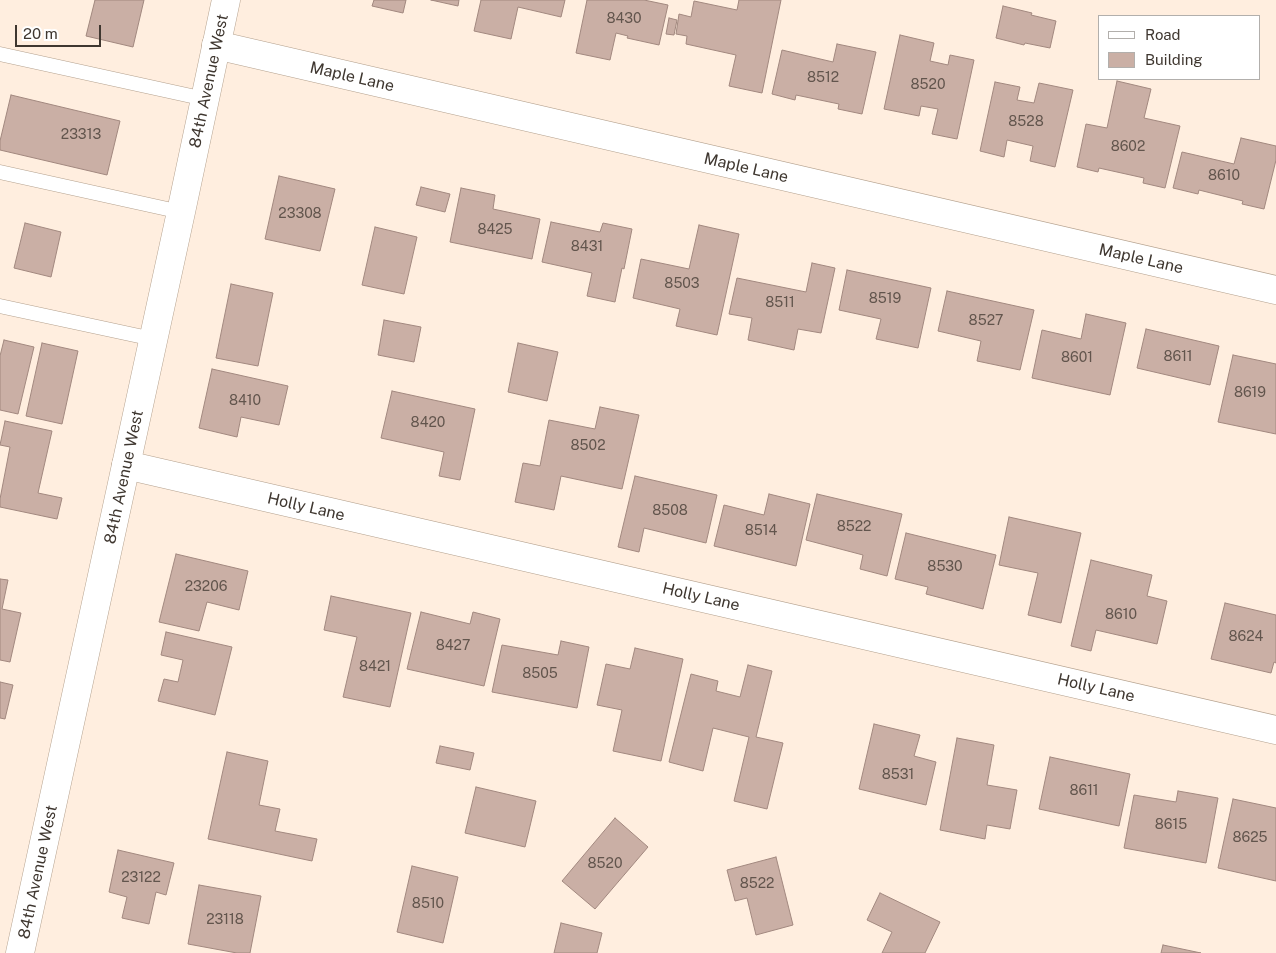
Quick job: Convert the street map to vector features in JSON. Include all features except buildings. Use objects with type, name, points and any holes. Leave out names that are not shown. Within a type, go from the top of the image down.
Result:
[{"type":"street","name":"84th Avenue West","points":[[20,953],[182,212],[226,0]]},
{"type":"street","name":"Maple Lane","points":[[216,45],[1276,290]]},
{"type":"street","name":"Holly Lane","points":[[126,465],[1276,730]]},
{"type":"lane","points":[[0,54],[205,99]]},
{"type":"lane","points":[[0,172],[182,212]]},
{"type":"lane","points":[[0,306],[153,339]]}]
